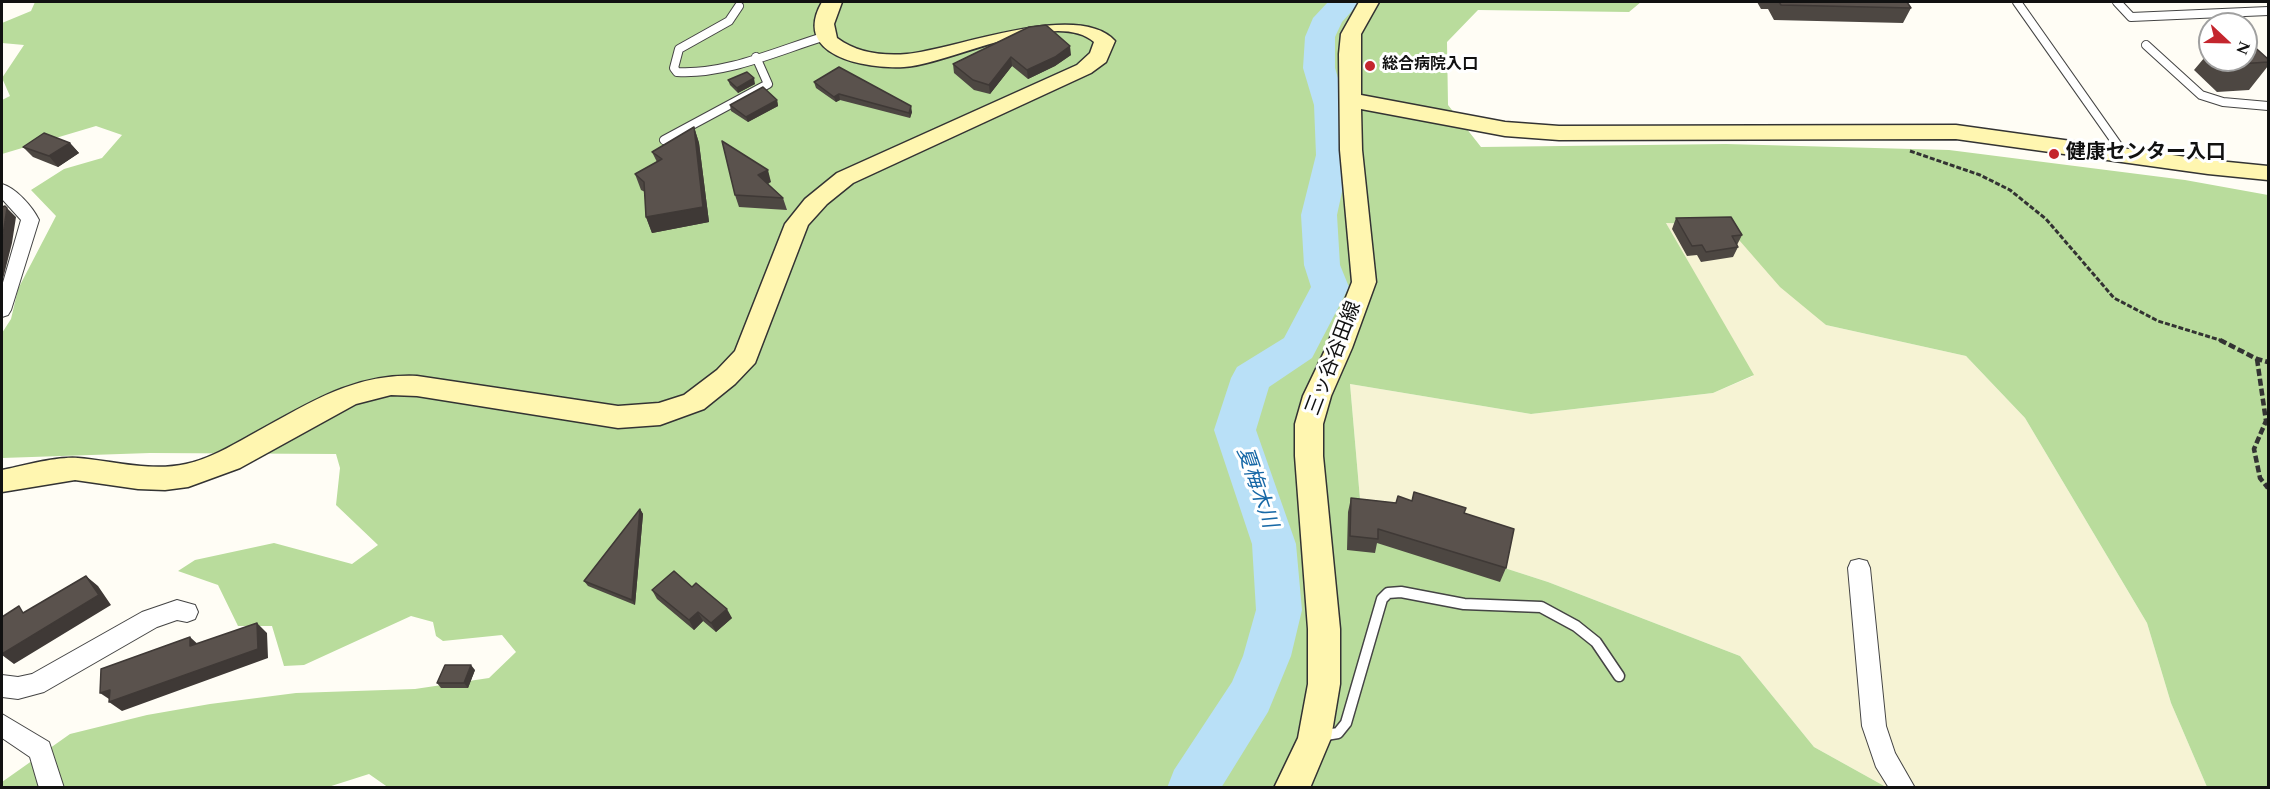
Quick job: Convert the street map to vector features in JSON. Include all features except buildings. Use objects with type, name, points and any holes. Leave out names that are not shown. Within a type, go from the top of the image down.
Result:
[{"type":"street","points":[[2,481],[75,469],[138,477],[165,478],[188,475],[230,460],[349,395],[391,385],[417,386],[618,417],[660,414],[694,402],[726,377],[746,356],[797,224],[806,210],[824,193],[845,178],[1084,69],[1101,55],[1105,41],[1102,33],[1087,22],[1060,15],[1024,22],[913,60],[883,61],[860,57],[844,51],[826,36],[823,29],[826,12],[832,2]]},
{"type":"street","name":"三ッ谷谷田線","points":[[1291,788],[1300,775],[1315,736],[1323,700],[1326,647],[1309,456],[1309,424],[1317,396],[1339,348],[1364,282],[1350,150],[1349,54],[1352,34],[1369,2]]},
{"type":"street","points":[[1351,100],[1521,131],[1560,133],[1935,131],[2268,173]]},
{"type":"street","points":[[2,190],[27,213],[30,220],[2,310]]},
{"type":"street","points":[[1859,568],[1874,726],[1885,759],[1903,788]]},
{"type":"street","points":[[2,686],[18,688],[36,684],[150,618],[177,610],[187,612]]},
{"type":"street","points":[[2,725],[40,750],[52,788]]},
{"type":"lane","points":[[2017,2],[2124,154]]},
{"type":"lane","points":[[2117,2],[2131,17],[2268,11]]},
{"type":"lane","points":[[738,6],[734,16],[723,24],[694,38],[678,49],[674,68],[677,72],[686,73],[756,57],[826,36]]},
{"type":"lane","points":[[2146,45],[2201,95],[2223,102],[2268,106]]},
{"type":"lane","points":[[664,141],[768,84],[756,57]]},
{"type":"lane","points":[[1315,736],[1338,733],[1346,723],[1382,599],[1388,593],[1401,592],[1464,604],[1510,607],[1541,606],[1576,626],[1596,642],[1619,676]]},
{"type":"path","points":[[1904,149],[1980,175],[2010,190],[2046,219],[2114,298],[2158,321],[2216,339],[2268,362]]},
{"type":"path","points":[[2257,359],[2266,421],[2254,449],[2260,478],[2268,488]]},
{"type":"shaded area","points":[[1666,223],[1726,225],[1826,325],[1966,356],[2025,418],[2147,623],[2171,703],[2207,787],[1886,787],[1814,747],[1740,656],[1548,582],[1362,522],[1350,384],[1531,414],[1713,393],[1753,376]]},
{"type":"green space","points":[[35,2],[1641,2],[1629,12],[1478,10],[1447,42],[1448,105],[1481,147],[1726,144],[1949,150],[2185,180],[2268,195],[2268,787],[2207,787],[2171,703],[2147,623],[2025,418],[1966,356],[1826,325],[1780,287],[1726,225],[1666,223],[1754,375],[1713,393],[1531,414],[1350,384],[1362,522],[1548,582],[1740,656],[1814,747],[1886,787],[389,788],[369,774],[325,788],[2,787],[2,782],[70,734],[147,715],[210,704],[296,693],[415,689],[489,678],[516,652],[502,635],[443,641],[436,636],[433,622],[411,616],[304,665],[284,666],[272,626],[238,626],[218,585],[178,571],[195,560],[274,543],[352,564],[378,545],[336,505],[340,468],[336,454],[150,453],[2,458],[2,333],[11,319],[18,289],[56,216],[31,190],[64,169],[102,158],[122,135],[96,126],[2,154],[2,100],[10,96],[2,78],[24,45],[2,43],[2,23],[31,11]]},
{"type":"waterway","name":"夏梅木川","points":[[1192,788],[1251,696],[1267,656],[1279,610],[1274,544],[1235,430],[1251,378],[1298,348],[1330,287],[1322,265],[1319,215],[1333,155],[1330,105],[1319,68],[1320,37],[1328,18],[1345,2]]},
{"type":"place","name":"総合病院入口","points":[[1370,66]]},
{"type":"place","name":"健康センター入口","points":[[2054,154]]}]
